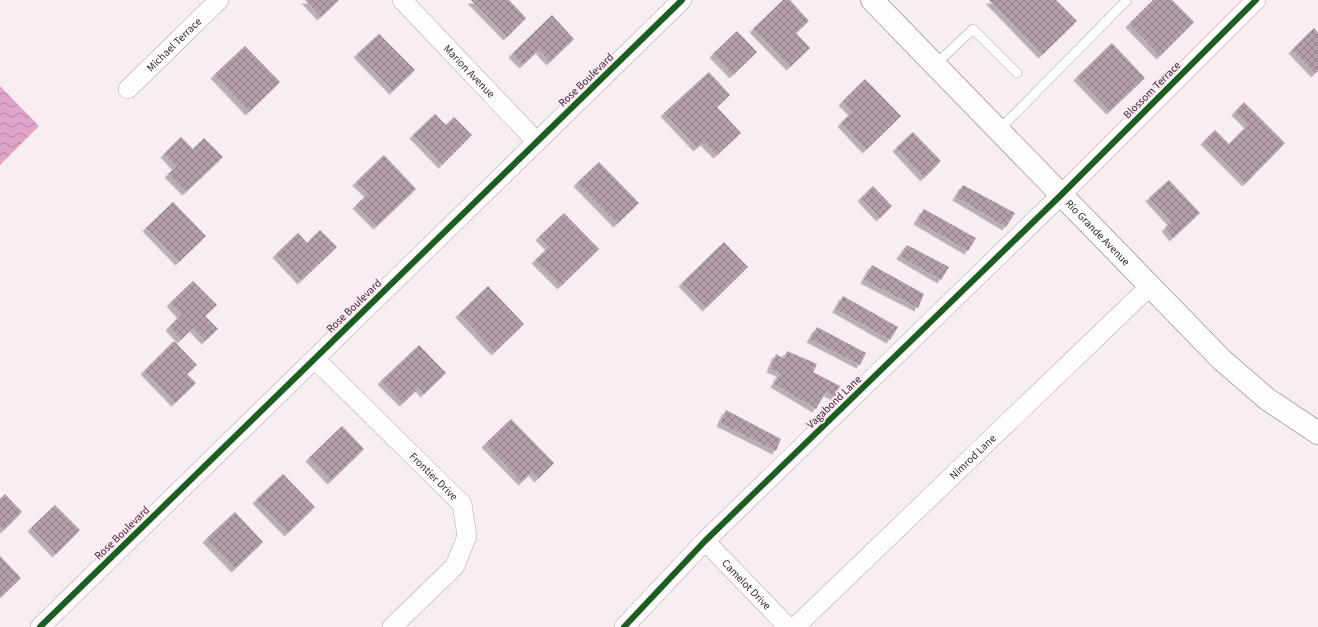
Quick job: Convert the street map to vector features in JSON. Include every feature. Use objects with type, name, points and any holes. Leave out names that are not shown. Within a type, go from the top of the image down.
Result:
[{"type":"street","name":"Michael Terrace","points":[[128,89],[219,0]]},
{"type":"street","name":"Marion Avenue","points":[[402,0],[537,142]]},
{"type":"street","name":"Rose Boulevard","points":[[40,627],[682,0]]},
{"type":"street","name":"Rio Grande Avenue","points":[[872,0],[1222,360],[1262,394],[1318,433]]},
{"type":"street","name":"Blossom Terrace","points":[[1061,195],[1256,0]]},
{"type":"street","name":"Vagabond Lane","points":[[624,627],[705,541],[1061,195]]},
{"type":"street","name":"Nimrod Lane","points":[[795,627],[1150,286]]},
{"type":"street","name":"Frontier Drive","points":[[315,359],[462,504],[467,536],[455,566],[392,627]]},
{"type":"street","name":"Camelot Drive","points":[[705,541],[788,627]]},
{"type":"lane","points":[[999,130],[1127,0]]},
{"type":"lane","points":[[935,65],[973,29],[1017,73]]},
{"type":"water","points":[[0,86],[39,126],[0,165]]},
{"type":"building","points":[[305,0],[339,0],[321,17]]},
{"type":"building","points":[[471,0],[509,0],[526,18],[507,37]]},
{"type":"building","points":[[783,0],[790,0],[809,21],[796,33],[810,48],[790,67],[753,29]]},
{"type":"building","points":[[989,0],[1056,0],[1077,21],[1042,55]]},
{"type":"building","points":[[1153,0],[1172,0],[1194,22],[1160,56],[1129,24]]},
{"type":"building","points":[[552,15],[574,39],[550,62],[539,50],[523,65],[512,54]]},
{"type":"building","points":[[1314,28],[1318,33],[1318,71],[1315,74],[1292,50]]},
{"type":"building","points":[[737,31],[757,52],[733,75],[713,54]]},
{"type":"building","points":[[379,34],[415,70],[393,91],[357,54]]},
{"type":"building","points":[[1112,43],[1145,78],[1110,111],[1077,77]]},
{"type":"building","points":[[245,46],[280,82],[249,112],[214,75]]},
{"type":"building","points":[[709,72],[730,95],[717,107],[741,133],[717,155],[704,142],[697,148],[664,113]]},
{"type":"building","points":[[865,79],[901,116],[866,150],[841,123],[852,112],[842,102]]},
{"type":"building","points":[[1244,102],[1285,143],[1246,183],[1204,141],[1215,130],[1229,144],[1248,125],[1235,112]]},
{"type":"building","points":[[435,114],[446,125],[454,117],[472,135],[442,165],[413,135]]},
{"type":"building","points":[[913,132],[941,161],[924,178],[896,148]]},
{"type":"building","points":[[181,137],[193,149],[204,138],[223,157],[186,192],[168,174],[176,167],[164,154]]},
{"type":"building","points":[[384,155],[416,189],[377,226],[356,205],[368,194],[356,182]]},
{"type":"building","points":[[599,162],[639,203],[617,224],[577,183]]},
{"type":"building","points":[[1169,180],[1200,213],[1173,238],[1165,228],[1171,222],[1149,198]]},
{"type":"building","points":[[963,185],[1015,213],[1006,227],[956,197]]},
{"type":"building","points":[[873,186],[892,206],[880,218],[861,198]]},
{"type":"building","points":[[173,202],[206,236],[179,262],[146,228]]},
{"type":"building","points":[[924,209],[976,238],[968,251],[917,221]]},
{"type":"building","points":[[564,213],[599,249],[561,286],[535,260],[549,247],[539,237]]},
{"type":"building","points":[[320,230],[337,247],[301,281],[276,254],[298,233],[307,243]]},
{"type":"building","points":[[724,242],[748,267],[706,308],[682,283]]},
{"type":"building","points":[[907,245],[949,267],[941,280],[900,256]]},
{"type":"building","points":[[872,265],[924,294],[918,308],[864,280]]},
{"type":"building","points":[[193,281],[217,305],[205,316],[218,329],[205,341],[193,328],[181,340],[169,327],[181,315],[170,303]]},
{"type":"building","points":[[488,286],[524,324],[495,352],[459,314]]},
{"type":"building","points":[[843,296],[898,327],[890,340],[836,309]]},
{"type":"building","points":[[817,327],[866,353],[860,365],[810,339]]},
{"type":"building","points":[[174,341],[197,365],[187,374],[196,383],[175,403],[144,371]]},
{"type":"building","points":[[419,345],[446,373],[424,394],[419,388],[403,403],[381,381]]},
{"type":"building","points":[[787,351],[817,364],[813,372],[840,386],[835,397],[826,392],[816,409],[774,384],[780,373],[770,369],[776,354],[784,359]]},
{"type":"building","points":[[726,410],[781,439],[776,451],[720,423]]},
{"type":"building","points":[[511,419],[554,463],[538,479],[532,472],[522,482],[485,444]]},
{"type":"building","points":[[342,426],[364,449],[331,481],[309,458]]},
{"type":"building","points":[[283,474],[315,507],[288,533],[256,500]]},
{"type":"building","points":[[5,494],[22,512],[4,530],[0,527],[0,499]]},
{"type":"building","points":[[55,505],[80,530],[56,554],[31,528]]},
{"type":"building","points":[[235,512],[263,542],[235,569],[206,539]]},
{"type":"building","points":[[0,556],[21,578],[0,598]]},
{"type":"cycle path","points":[[40,627],[682,0]]},
{"type":"cycle path","points":[[624,627],[705,541],[1061,195],[1256,0]]}]
